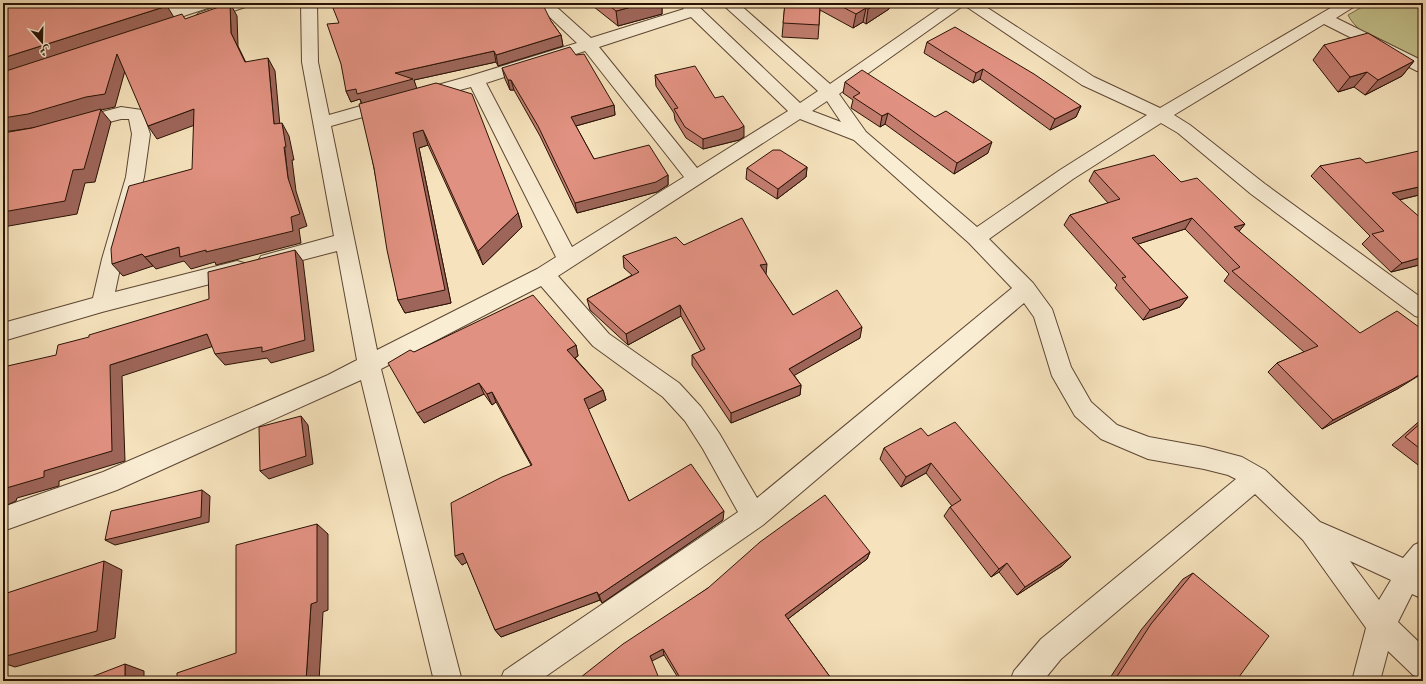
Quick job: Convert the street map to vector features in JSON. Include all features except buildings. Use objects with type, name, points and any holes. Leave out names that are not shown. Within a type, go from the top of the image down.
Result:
[{"type":"street","points":[[210,3],[172,8],[135,32],[243,3]]},
{"type":"street","points":[[309,3],[310,62],[369,365],[448,681]]},
{"type":"street","points":[[544,3],[588,44],[695,178]]},
{"type":"street","points":[[729,3],[829,92],[860,136],[976,238],[1026,289],[1044,315],[1060,369],[1083,409],[1109,432],[1148,448],[1233,465],[1256,478],[1312,531],[1381,625],[1423,665]]},
{"type":"street","points":[[3,520],[108,482],[336,382],[544,275],[799,112],[957,3]]},
{"type":"street","points":[[970,3],[1088,80],[1116,95],[1162,115],[1184,129],[1258,189],[1423,310]]},
{"type":"street","points":[[976,238],[1020,206],[1162,115],[1350,3]]},
{"type":"street","points":[[321,123],[476,80],[588,44],[690,7],[799,112],[860,136]]},
{"type":"street","points":[[1324,18],[1423,67]]},
{"type":"street","points":[[476,80],[568,260]]},
{"type":"street","points":[[62,128],[121,113],[136,114],[142,134],[135,177],[112,259],[102,304]]},
{"type":"street","points":[[3,332],[102,304],[345,242]]},
{"type":"street","points":[[544,275],[601,340],[671,390],[693,414],[711,441],[754,516]]},
{"type":"street","points":[[514,681],[754,516],[1026,289]]},
{"type":"street","points":[[1024,681],[1051,648],[1256,478]]},
{"type":"street","points":[[1312,531],[1418,571],[1381,625],[1366,681]]},
{"type":"shaded area","points":[[1369,3],[1423,3],[1423,64],[1381,44],[1361,31],[1353,23],[1348,15]]}]
